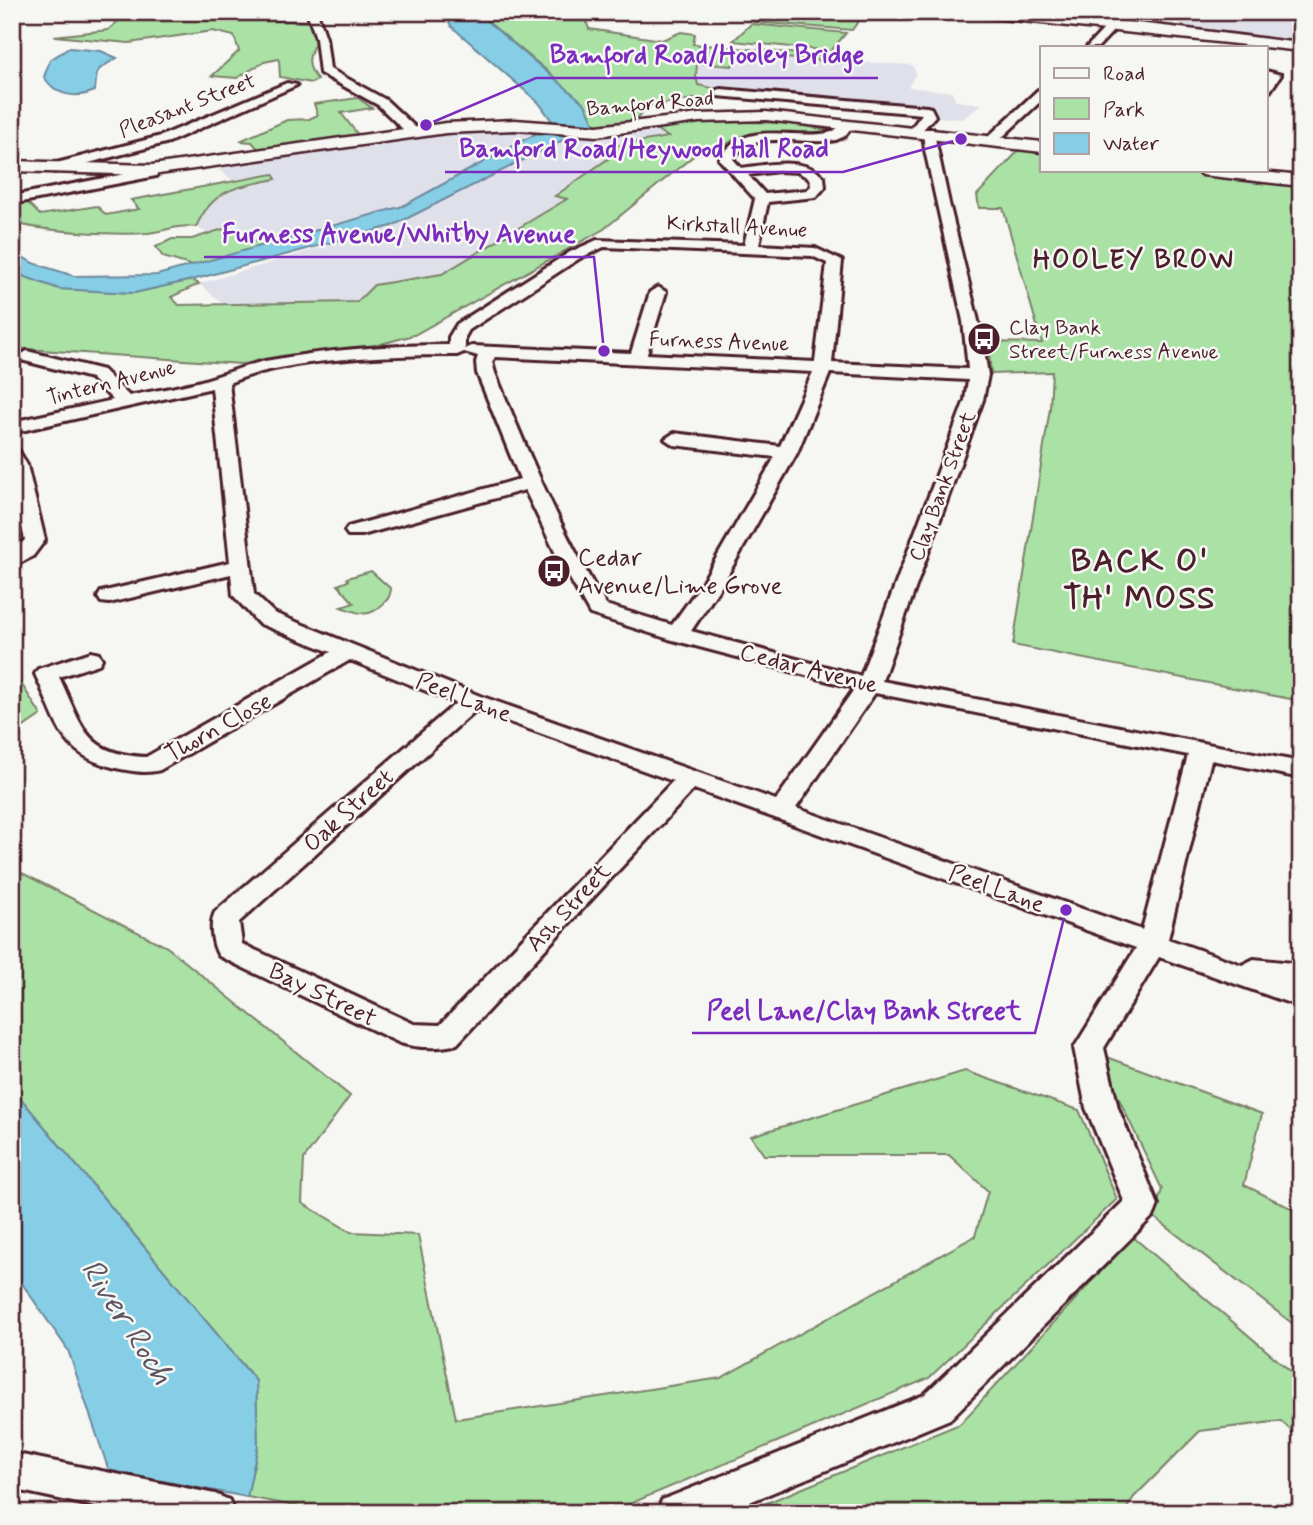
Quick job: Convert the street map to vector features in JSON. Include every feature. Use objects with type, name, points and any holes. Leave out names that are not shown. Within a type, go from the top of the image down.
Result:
[{"type":"street","points":[[312,12],[321,38],[324,71],[379,98],[396,111],[412,131]]},
{"type":"street","points":[[976,12],[1115,24],[1301,47]]},
{"type":"street","points":[[1093,46],[1126,12]]},
{"type":"street","points":[[1268,74],[1275,75],[1268,86]]},
{"type":"street","name":"Pleasant Street","points":[[54,168],[165,139],[291,85]]},
{"type":"street","points":[[721,93],[823,101]]},
{"type":"street","points":[[993,139],[1040,95]]},
{"type":"street","points":[[808,121],[823,101]]},
{"type":"street","name":"Clay Bank Street","points":[[782,810],[869,685],[974,400],[979,375],[975,341],[922,132],[929,116],[927,111],[823,101]]},
{"type":"street","points":[[1018,113],[1040,116]]},
{"type":"street","name":"Bamford Road","points":[[12,166],[152,170],[412,131],[480,126],[540,126],[587,131],[699,118],[766,116],[1040,146]]},
{"type":"street","points":[[762,198],[726,159],[736,145],[780,136],[832,137],[841,133],[846,126]]},
{"type":"street","points":[[738,172],[794,169],[817,177],[818,187],[811,194],[762,198]]},
{"type":"street","points":[[12,200],[151,173],[152,170]]},
{"type":"street","points":[[1227,172],[1301,181]]},
{"type":"street","points":[[751,248],[762,198]]},
{"type":"street","name":"Kirkstall Avenue","points":[[457,351],[457,337],[463,327],[575,255],[602,243],[815,251],[835,261],[823,368],[788,453],[701,605],[677,634]]},
{"type":"street","points":[[637,360],[657,292]]},
{"type":"street","points":[[220,381],[236,372],[261,367],[400,351],[457,351]]},
{"type":"street","name":"Furness Avenue","points":[[457,351],[979,375]]},
{"type":"street","name":"Cedar Avenue","points":[[489,352],[484,362],[486,373],[531,482],[568,562],[598,609],[677,634],[869,685],[1301,770]]},
{"type":"street","points":[[27,356],[97,374],[125,402]]},
{"type":"street","name":"Tintern Avenue","points":[[12,428],[220,381]]},
{"type":"street","name":"Peel Lane","points":[[220,381],[244,595],[266,618],[472,701],[1301,997]]},
{"type":"street","points":[[674,439],[788,453]]},
{"type":"street","points":[[12,455],[18,464],[35,540],[26,552],[12,561]]},
{"type":"street","points":[[355,531],[531,482]]},
{"type":"street","points":[[108,597],[240,566]]},
{"type":"street","name":"Thorn Close","points":[[91,659],[46,674],[80,743],[113,761],[129,765],[151,765],[348,652]]},
{"type":"street","name":"Oak Street","points":[[225,919],[472,701]]},
{"type":"street","points":[[676,1513],[937,1407],[1142,1205],[1102,1108],[1089,1048],[1152,945],[1202,749]]},
{"type":"street","name":"Ash Street","points":[[447,1036],[690,778]]},
{"type":"street","name":"Bay Street","points":[[225,919],[229,949],[410,1035],[447,1036]]},
{"type":"street","points":[[1211,963],[1301,974]]},
{"type":"street","points":[[12,1471],[215,1513]]},
{"type":"shaded area","points":[[1301,12],[1301,43],[1178,28],[1182,23],[1162,20],[1168,13]]},
{"type":"shaded area","points":[[738,55],[913,65],[916,74],[908,87],[952,92],[956,101],[982,104],[963,119],[934,117],[933,109],[717,93],[716,89],[698,85],[697,63],[732,66]]},
{"type":"shaded area","points":[[652,127],[669,137],[615,147],[619,151],[556,196],[568,198],[442,274],[374,285],[357,302],[224,304],[199,284],[392,226],[577,133]]},
{"type":"shaded area","points":[[445,128],[525,128],[529,135],[520,144],[403,206],[327,229],[250,242],[226,228],[208,233],[196,227],[206,208],[229,188],[275,179],[272,174],[232,180],[218,169],[242,165],[237,159]]},
{"type":"green space","points":[[124,12],[227,12],[270,20],[308,22],[312,24],[317,39],[309,60],[311,70],[318,80],[311,83],[280,77],[279,59],[264,62],[237,78],[212,76],[239,51],[234,36],[213,31],[129,43],[54,36],[108,30],[125,15]]},
{"type":"green space","points":[[476,12],[583,12],[589,29],[662,40],[681,32],[695,34],[693,44],[843,58],[841,62],[738,55],[732,66],[697,63],[698,85],[716,89],[721,95],[648,106],[634,122],[596,127],[552,75]]},
{"type":"green space","points":[[764,12],[864,13],[852,30],[754,22]]},
{"type":"green space","points":[[751,24],[846,33],[831,51],[733,41]]},
{"type":"green space","points":[[358,98],[372,108],[341,113],[359,136],[261,152],[252,142],[240,141],[287,120],[309,119],[318,115],[314,104]]},
{"type":"green space","points":[[716,121],[784,123],[829,130],[814,135],[758,135],[733,140],[715,153],[697,153],[604,229],[414,335],[370,347],[241,364],[12,348],[12,272],[60,289],[134,293],[192,280],[199,284],[171,297],[179,305],[357,302],[374,285],[442,274],[567,199],[555,196],[619,151],[615,146],[668,137],[652,127]]},
{"type":"green space","points":[[1021,148],[1040,151],[1040,172],[1187,172],[1301,186],[1301,701],[1013,645],[1050,408],[1052,372],[991,374],[988,342],[1042,343],[1003,208],[979,208],[977,195]]},
{"type":"green space","points":[[273,174],[276,179],[238,187],[219,197],[210,204],[196,227],[178,227],[148,233],[99,233],[41,228],[12,222],[12,203],[25,200],[40,215],[97,206],[106,215],[139,209],[131,200]]},
{"type":"green space","points":[[226,228],[250,242],[327,229],[193,266],[163,257],[156,247],[172,239],[192,239]]},
{"type":"green space","points":[[371,571],[391,589],[386,601],[378,609],[368,613],[358,613],[341,607],[354,603],[338,585],[348,581],[347,578]]},
{"type":"green space","points":[[12,669],[41,715],[12,735]]},
{"type":"green space","points":[[12,857],[18,871],[167,947],[350,1096],[304,1159],[302,1203],[351,1232],[418,1235],[456,1419],[721,1378],[975,1236],[988,1191],[949,1155],[764,1155],[751,1136],[965,1071],[1079,1110],[1117,1199],[929,1378],[608,1513],[332,1513],[247,1497],[258,1445],[256,1381],[12,1088]]},
{"type":"green space","points":[[1107,1057],[1262,1114],[1244,1185],[1301,1213],[1301,1330],[1154,1217],[1162,1189],[1117,1095]]},
{"type":"green space","points":[[1133,1237],[1301,1380],[1301,1440],[1281,1421],[1200,1431],[1134,1497],[1124,1513],[742,1513],[960,1424]]},
{"type":"water","points":[[445,12],[476,12],[585,104],[596,127],[554,124],[539,103],[451,26]]},
{"type":"water","points":[[69,48],[101,51],[117,58],[98,70],[95,91],[80,95],[66,94],[54,88],[44,77],[50,60]]},
{"type":"water","points":[[544,129],[577,133],[392,226],[192,280],[134,293],[59,289],[12,272],[12,251],[33,263],[74,276],[157,275],[403,206]]},
{"type":"water","name":"River Roch","points":[[12,1088],[256,1381],[258,1445],[247,1497],[109,1471],[68,1350],[12,1269]]},
{"type":"place","name":"Bamford Road/Hooley Bridge","points":[[426,125]]},
{"type":"place","name":"Bamford Road/Heywood Hall Road","points":[[961,139]]},
{"type":"place","name":"Clay Bank Street/Furness Avenue","points":[[984,339]]},
{"type":"place","name":"Furness Avenue/Whitby Avenue","points":[[604,351]]},
{"type":"place","name":"Cedar Avenue/Lime Grove","points":[[554,571]]},
{"type":"place","name":"Peel Lane/Clay Bank Street","points":[[1066,910]]},
{"type":"district","name":"HOOLEY BROW","points":[[1134,259]]},
{"type":"district","name":"BACK O' TH' MOSS","points":[[1140,578]]}]
